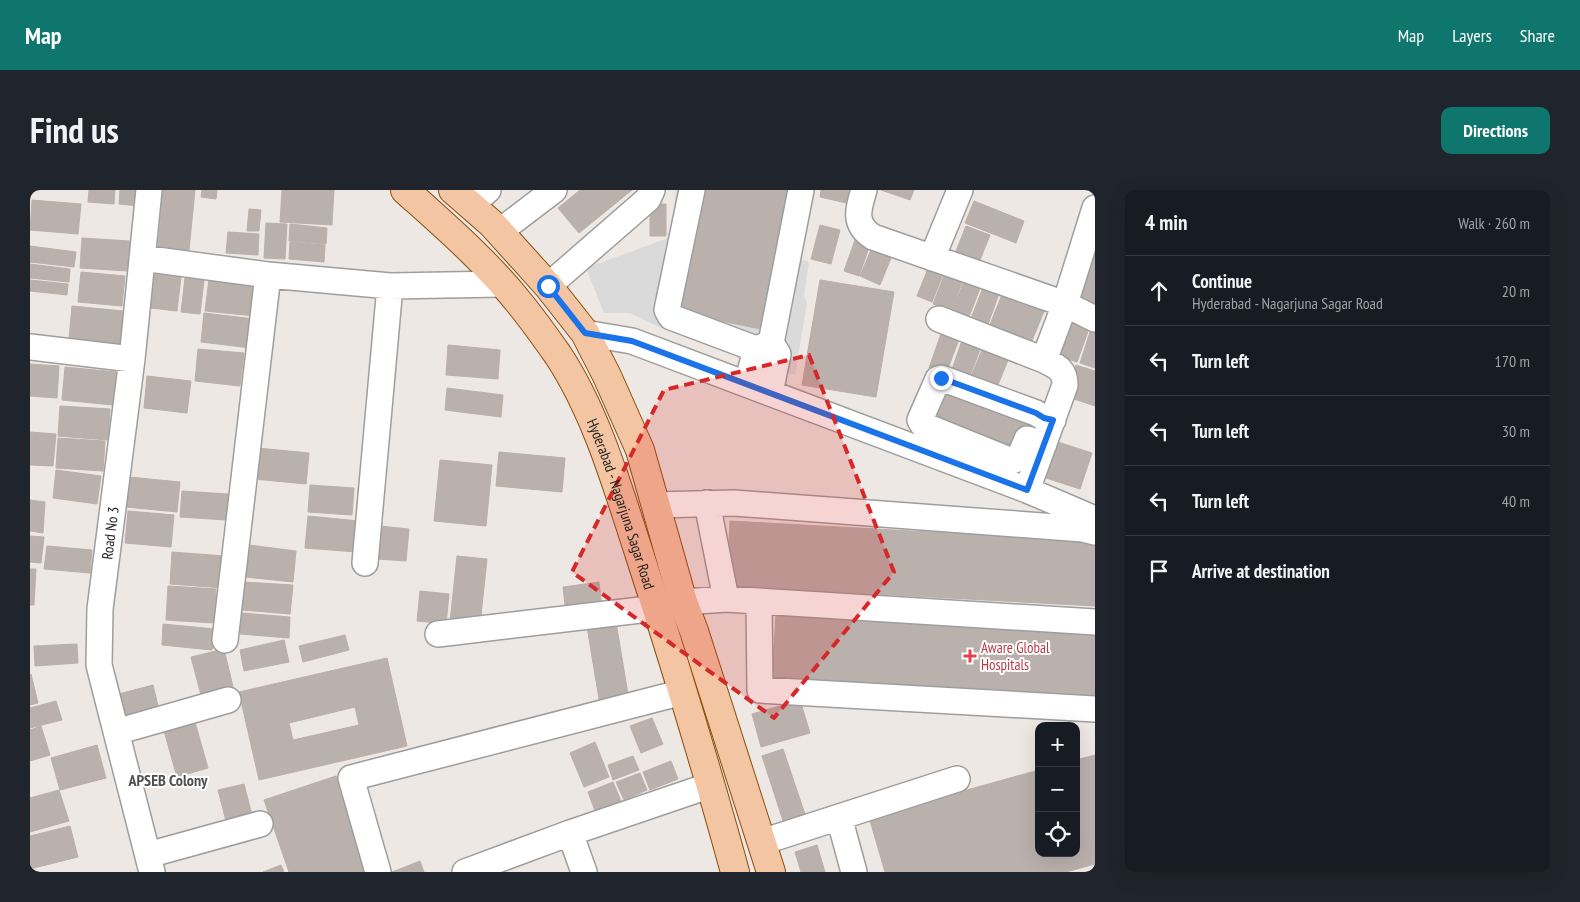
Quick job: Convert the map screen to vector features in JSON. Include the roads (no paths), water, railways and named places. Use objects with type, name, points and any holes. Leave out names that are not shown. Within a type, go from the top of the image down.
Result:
[{"type":"main road","name":"Hyderabad - Nagarjuna Sagar Road","points":[[405,190],[467,246],[521,304],[558,356],[578,390],[670,605],[694,631],[771,872]]},
{"type":"main road","name":"Hyderabad - Nagarjuna Sagar Road","points":[[471,195],[585,333],[607,376],[640,450],[655,505],[683,692],[735,872]]},
{"type":"street","name":"Road No 3","points":[[149,190],[132,359],[100,609],[99,665],[150,863]]},
{"type":"street","points":[[500,232],[554,190]]},
{"type":"street","points":[[548,286],[648,199],[652,190]]},
{"type":"street","points":[[692,190],[667,310],[671,317],[764,346]]},
{"type":"street","points":[[759,389],[764,346],[801,190]]},
{"type":"street","points":[[864,190],[860,204],[859,222],[864,231],[873,237],[1065,304],[1095,319]]},
{"type":"street","points":[[932,258],[960,190]]},
{"type":"street","points":[[1044,360],[1065,304],[1095,208]]},
{"type":"street","points":[[142,258],[268,274],[390,286],[502,284]]},
{"type":"street","points":[[225,640],[268,274]]},
{"type":"street","points":[[365,563],[390,286]]},
{"type":"street","points":[[939,319],[1059,367],[1065,380],[1065,385],[1027,490]]},
{"type":"street","points":[[585,333],[632,341],[1027,490],[1095,519]]},
{"type":"street","points":[[30,347],[132,359]]},
{"type":"street","points":[[1044,444],[1027,440],[1019,458],[1012,460],[923,425],[920,420],[938,379],[941,378],[1053,420]]},
{"type":"street","points":[[655,505],[734,503],[1083,529],[1095,532]]},
{"type":"street","points":[[707,504],[726,599]]},
{"type":"street","points":[[438,634],[726,599],[1095,622]]},
{"type":"street","points":[[759,601],[760,690],[1095,709]]},
{"type":"street","points":[[378,872],[351,778],[683,692]]},
{"type":"street","points":[[116,732],[228,700]]},
{"type":"street","points":[[762,842],[957,779]]},
{"type":"street","points":[[465,872],[570,833],[711,785]]},
{"type":"street","points":[[839,817],[854,872]]},
{"type":"street","points":[[150,863],[260,824]]},
{"type":"street","points":[[570,833],[584,872]]},
{"type":"place","name":"Aware Global Hospitals","points":[[970,656]]},
{"type":"district","name":"APSEB Colony","points":[[168,780]]}]
